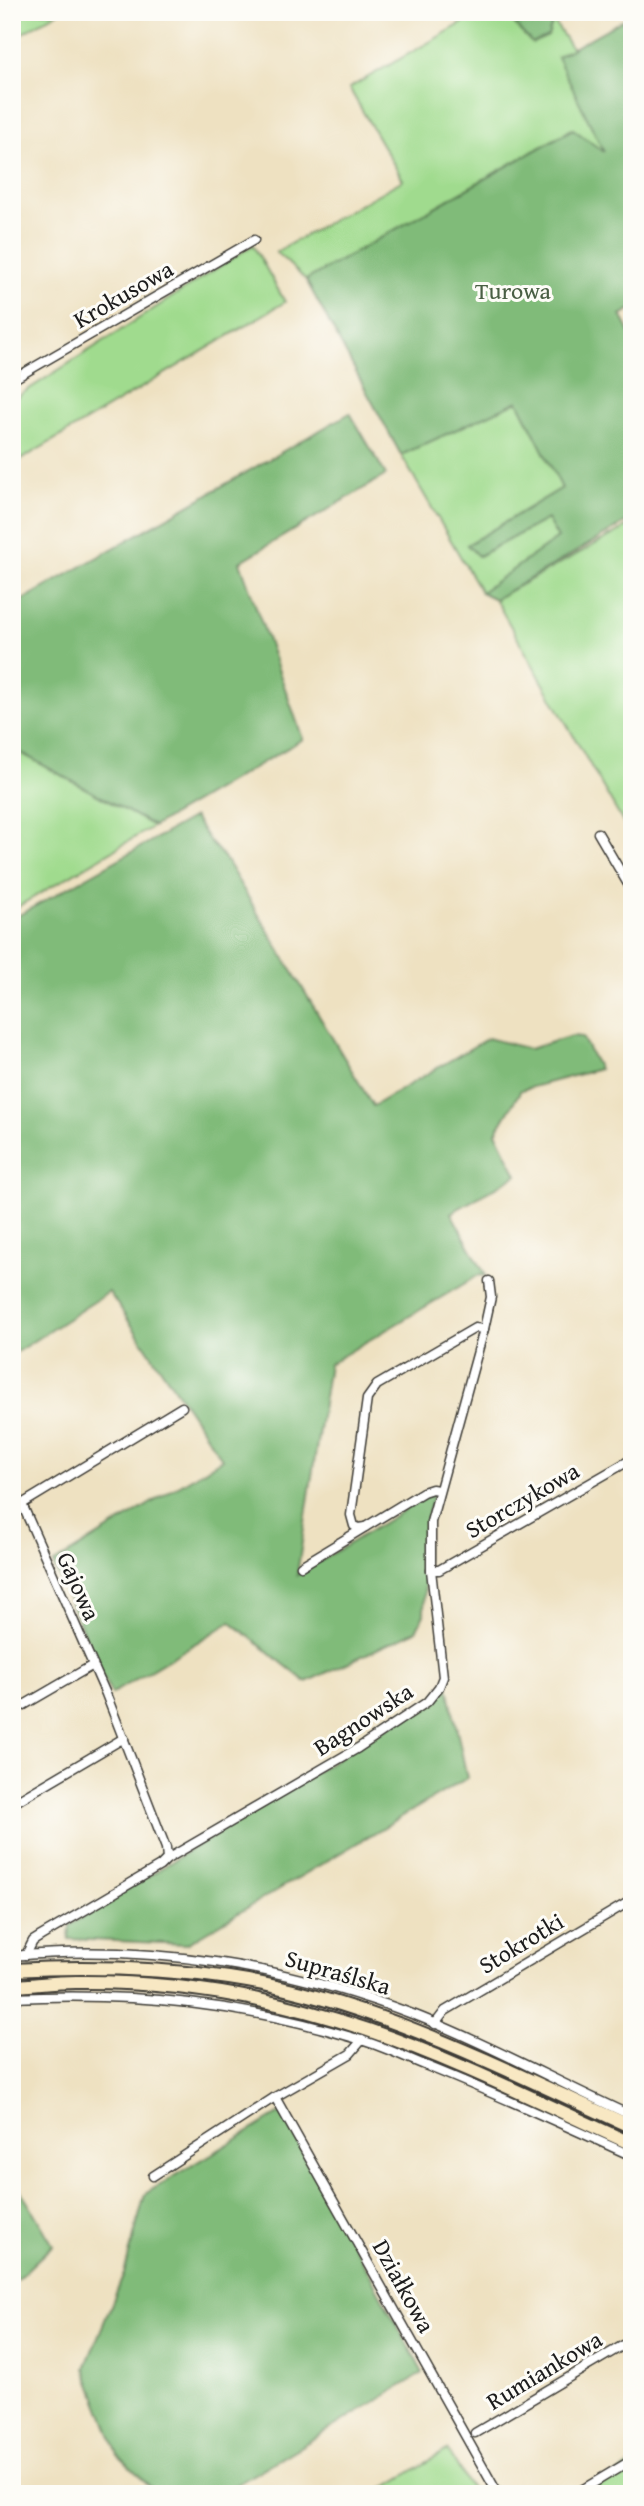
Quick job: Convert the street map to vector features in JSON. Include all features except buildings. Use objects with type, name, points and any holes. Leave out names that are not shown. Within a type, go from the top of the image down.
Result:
[{"type":"main road","points":[[12,1970],[77,1966],[144,1968],[231,1978],[276,1987],[373,2015],[433,2038],[632,2127]]},
{"type":"main road","points":[[12,1986],[75,1982],[142,1984],[228,1994],[307,2011],[368,2029],[428,2052],[632,2144]]},
{"type":"street","name":"Krokusowa","points":[[12,380],[254,240]]},
{"type":"street","points":[[598,833],[632,891]]},
{"type":"street","name":"Bagnowska","points":[[26,1955],[33,1941],[358,1748],[427,1702],[439,1687],[443,1676],[431,1570],[431,1522],[484,1329],[491,1297],[489,1281]]},
{"type":"street","points":[[365,1527],[354,1526],[351,1516],[371,1392],[377,1385],[475,1328],[484,1329]]},
{"type":"street","points":[[12,1510],[182,1407]]},
{"type":"street","name":"Storczykowa","points":[[431,1570],[439,1570],[632,1459]]},
{"type":"street","points":[[301,1566],[424,1492],[438,1490]]},
{"type":"street","name":"Gajowa","points":[[22,1504],[124,1738],[166,1848],[167,1859]]},
{"type":"street","points":[[12,1713],[93,1665]]},
{"type":"street","points":[[12,1804],[124,1738]]},
{"type":"street","name":"Stokrotki","points":[[435,2024],[445,2011],[632,1900]]},
{"type":"street","name":"Supraślska","points":[[12,1956],[80,1952],[148,1955],[224,1964],[323,1984],[363,1996],[435,2024],[632,2116]]},
{"type":"street","points":[[12,1998],[73,1995],[142,1997],[223,2006],[271,2015],[362,2040],[485,2090],[632,2156]]},
{"type":"street","points":[[153,2176],[275,2097],[350,2054],[362,2040]]},
{"type":"street","name":"Działkowa","points":[[275,2097],[498,2494]]},
{"type":"street","name":"Rumiankowa","points":[[475,2433],[632,2340]]},
{"type":"street","points":[[575,2494],[632,2460]]},
{"type":"green space","points":[[12,12],[59,12],[12,39]]},
{"type":"green space","points":[[482,12],[503,12],[532,43],[548,36],[553,20],[572,49],[558,57],[605,154],[572,129],[306,280],[276,252],[403,180],[349,88]]},
{"type":"green space","points":[[503,12],[549,12],[553,20],[548,36],[532,43]]},
{"type":"green space","name":"Turowa","points":[[632,15],[632,309],[621,315],[632,336],[632,519],[495,599],[481,592],[558,538],[547,519],[478,556],[467,545],[562,488],[518,401],[401,455],[306,280],[573,129],[604,152],[557,57]]},
{"type":"green space","points":[[253,245],[285,302],[12,465],[12,400]]},
{"type":"green space","points":[[518,401],[562,488],[467,545],[479,556],[547,519],[558,538],[481,592],[401,455]]},
{"type":"green space","points":[[350,413],[386,475],[240,562],[303,739],[154,826],[12,748],[12,606]]},
{"type":"green space","points":[[632,524],[632,838],[495,599]]},
{"type":"green space","points":[[12,748],[154,826],[12,910]]},
{"type":"green space","points":[[194,817],[210,842],[224,857],[373,1106],[488,1038],[529,1049],[572,1036],[582,1037],[599,1069],[521,1090],[496,1132],[517,1175],[451,1213],[486,1276],[479,1275],[329,1364],[297,1575],[434,1492],[426,1522],[424,1615],[416,1631],[306,1682],[231,1622],[111,1694],[53,1564],[222,1459],[109,1292],[12,1355],[12,919]]},
{"type":"green space","points":[[448,1687],[467,1778],[186,1944],[69,1939],[70,1925]]},
{"type":"green space","points":[[282,2112],[423,2373],[221,2494],[158,2494],[118,2455],[85,2368],[124,2274],[145,2194]]},
{"type":"green space","points":[[12,2176],[53,2245],[12,2284]]},
{"type":"green space","points":[[447,2450],[474,2494],[375,2494]]},
{"type":"green space","points":[[632,2465],[632,2494],[585,2494]]}]
